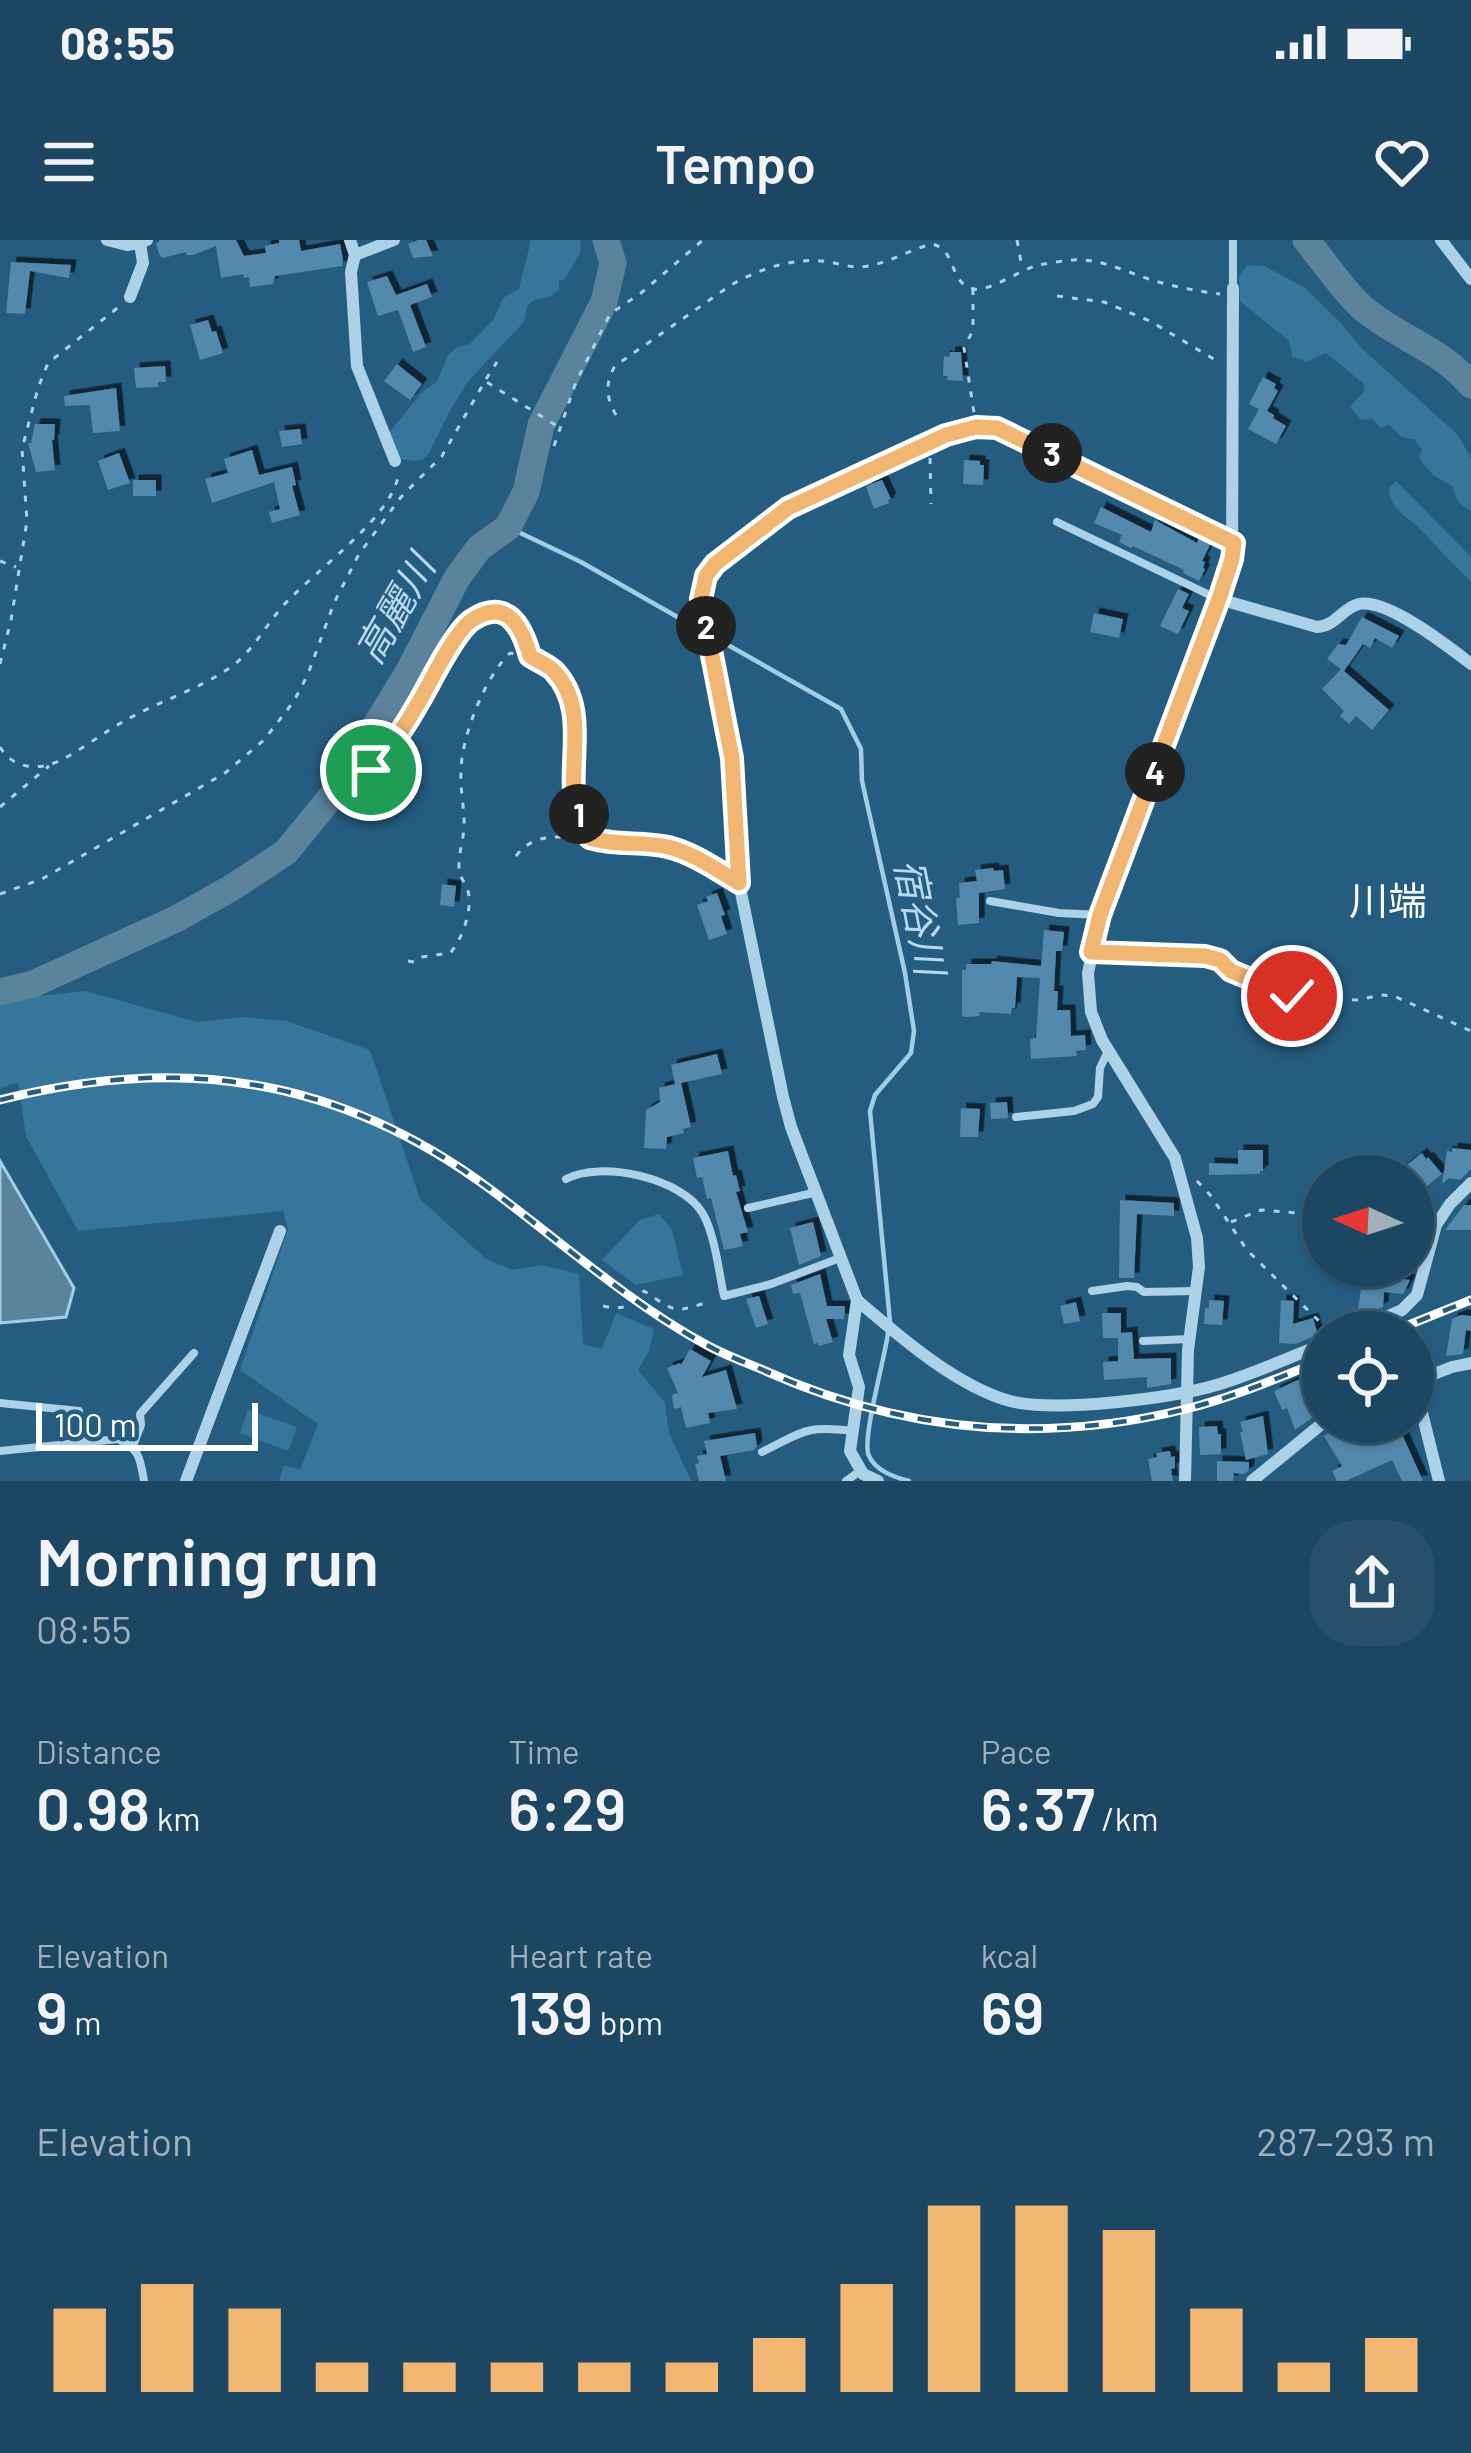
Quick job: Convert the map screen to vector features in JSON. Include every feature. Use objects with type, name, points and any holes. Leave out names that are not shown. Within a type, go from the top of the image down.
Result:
[{"type":"street","points":[[107,240],[127,245],[144,242],[130,297]]},
{"type":"street","points":[[350,240],[355,255],[351,272],[357,366],[395,460]]},
{"type":"street","points":[[355,255],[394,240]]},
{"type":"street","points":[[1441,240],[1471,279]]},
{"type":"street","points":[[1185,1481],[1197,1238],[1175,1158],[1108,1052],[1090,1012],[1088,973],[1100,915],[1232,559],[1233,292]]},
{"type":"street","points":[[878,1481],[863,1474],[850,1451],[859,1387],[849,1354],[857,1300],[791,1127],[739,883],[732,758],[701,599],[706,576],[731,550],[788,508],[946,435],[976,427],[1014,434],[1234,543]]},
{"type":"street","points":[[1219,599],[1317,627],[1334,622],[1352,606],[1369,604],[1418,624],[1471,664]]},
{"type":"street","points":[[1400,1311],[1417,1295],[1436,1225],[1471,1183]]},
{"type":"street","points":[[186,1481],[280,1231]]},
{"type":"street","points":[[857,1300],[962,1379],[1014,1402],[1092,1404],[1187,1391],[1302,1352]]},
{"type":"street","points":[[1434,1375],[1471,1363]]},
{"type":"street","points":[[1252,1481],[1302,1440]]},
{"type":"street","points":[[1429,1443],[1439,1481]]},
{"type":"lane","points":[[1233,240],[1233,292]]},
{"type":"lane","points":[[1057,522],[1219,599]]},
{"type":"lane","points":[[990,901],[1100,915]]},
{"type":"lane","points":[[1016,1117],[1075,1111],[1093,1104],[1108,1052]]},
{"type":"lane","points":[[566,1179],[594,1171],[615,1172],[672,1187],[693,1201],[705,1217],[724,1297],[842,1258]]},
{"type":"lane","points":[[748,1208],[818,1192]]},
{"type":"lane","points":[[1092,1291],[1126,1286],[1144,1292],[1196,1291]]},
{"type":"lane","points":[[1142,1341],[1189,1339]]},
{"type":"lane","points":[[133,1446],[140,1414],[194,1353]]},
{"type":"lane","points":[[0,1402],[79,1411],[82,1442]]},
{"type":"lane","points":[[763,1452],[802,1430],[853,1432]]},
{"type":"lane","points":[[0,1450],[118,1439],[133,1446],[140,1456],[144,1481]]},
{"type":"lane","points":[[846,1481],[861,1470]]},
{"type":"path","points":[[554,446],[576,382],[610,314],[704,240]]},
{"type":"path","points":[[1017,240],[1022,271]]},
{"type":"path","points":[[616,415],[608,387],[615,366],[750,274],[805,262],[874,265],[932,244],[942,246],[953,271],[973,290],[1022,271],[1092,260],[1190,290],[1233,292]]},
{"type":"path","points":[[973,290],[974,330],[964,348],[964,360],[976,427]]},
{"type":"path","points":[[1057,296],[1105,302],[1150,321],[1234,370]]},
{"type":"path","points":[[0,664],[27,520],[22,449],[38,388],[48,363],[130,297]]},
{"type":"path","points":[[0,894],[42,879],[225,773],[264,740],[295,701],[359,554],[401,497],[442,455],[497,362]]},
{"type":"path","points":[[485,381],[560,428]]},
{"type":"path","points":[[927,444],[931,504]]},
{"type":"path","points":[[0,807],[50,765],[129,718],[229,669],[254,647],[310,578],[367,526],[394,490],[395,460]]},
{"type":"path","points":[[394,490],[401,497]]},
{"type":"path","points":[[0,560],[17,568]]},
{"type":"path","points":[[347,796],[384,756],[469,621],[491,613],[505,614],[524,634],[530,656]]},
{"type":"path","points":[[407,961],[451,953],[457,946],[469,902],[458,864],[464,828],[460,773],[464,748],[469,728],[511,653],[530,656],[554,670],[568,692],[576,716],[574,796],[590,838]]},
{"type":"path","points":[[0,747],[19,764],[50,765]]},
{"type":"path","points":[[516,856],[526,843],[538,838],[664,846],[739,883]]},
{"type":"path","points":[[1091,952],[1205,956],[1292,996],[1357,1000],[1394,996],[1471,1031]]},
{"type":"path","points":[[1175,1158],[1211,1196],[1247,1250],[1308,1311]]},
{"type":"path","points":[[1230,1223],[1261,1210],[1302,1213]]},
{"type":"path","points":[[603,1306],[630,1306],[644,1292],[680,1311],[724,1297]]},
{"type":"shaded area","points":[[531,240],[580,240],[581,251],[565,279],[559,281],[559,290],[527,306],[524,322],[469,380],[427,457],[399,459],[388,434],[423,391],[437,382],[448,355],[470,344],[494,319],[503,298],[519,289]]},
{"type":"shaded area","points":[[1247,265],[1264,266],[1304,287],[1361,348],[1458,435],[1471,458],[1471,511],[1458,502],[1452,486],[1433,475],[1419,458],[1422,450],[1415,440],[1402,437],[1389,425],[1381,428],[1372,419],[1361,420],[1350,407],[1365,390],[1363,383],[1326,353],[1306,362],[1292,356],[1289,341],[1240,301],[1239,277]]},
{"type":"shaded area","points":[[1396,481],[1471,557],[1471,582],[1397,508],[1389,488]]},
{"type":"shaded area","points":[[85,991],[197,1022],[244,1017],[286,1021],[370,1050],[420,1199],[486,1259],[513,1270],[541,1265],[579,1274],[583,1344],[602,1349],[616,1313],[654,1329],[638,1370],[665,1403],[669,1433],[691,1481],[279,1481],[284,1465],[300,1470],[318,1424],[240,1370],[288,1229],[283,1211],[78,1231],[26,1136],[18,1082],[0,1089],[0,1000]]},
{"type":"shaded area","points":[[0,1161],[74,1288],[66,1317],[0,1323]]},
{"type":"shaded area","points":[[659,1214],[672,1230],[683,1275],[636,1285],[602,1260],[640,1220]]},
{"type":"shaded area","points":[[248,1410],[297,1427],[288,1451],[240,1433]]},
{"type":"building","points":[[160,240],[236,240],[244,256],[266,253],[265,246],[279,240],[299,240],[301,251],[340,244],[343,259],[342,266],[275,276],[273,284],[250,287],[249,277],[243,274],[221,278],[216,246],[193,255],[186,252],[163,258],[156,244]]},
{"type":"building","points":[[426,240],[433,256],[413,258],[408,244]]},
{"type":"building","points":[[11,262],[71,265],[69,278],[30,271],[25,314],[6,313]]},
{"type":"building","points":[[387,276],[396,295],[427,284],[432,297],[410,305],[426,347],[413,352],[398,310],[378,316],[367,282]]},
{"type":"building","points":[[208,320],[223,353],[200,360],[190,325]]},
{"type":"building","points":[[950,352],[961,352],[963,381],[943,376],[944,356],[949,357]]},
{"type":"building","points":[[397,364],[422,384],[410,400],[384,381]]},
{"type":"building","points":[[165,366],[166,382],[136,388],[134,368]]},
{"type":"building","points":[[1263,377],[1276,384],[1278,391],[1267,411],[1286,426],[1276,444],[1248,429],[1259,409],[1249,404]]},
{"type":"building","points":[[116,388],[120,431],[93,433],[90,405],[65,406],[64,396]]},
{"type":"building","points":[[35,424],[55,424],[55,470],[36,472],[28,443]]},
{"type":"building","points":[[300,429],[302,444],[282,447],[279,431]]},
{"type":"building","points":[[252,450],[259,475],[292,467],[300,515],[272,523],[269,512],[280,509],[274,482],[212,503],[205,479],[228,473],[224,459]]},
{"type":"building","points":[[119,453],[130,483],[108,490],[98,461]]},
{"type":"building","points":[[964,460],[984,465],[983,485],[963,484]]},
{"type":"building","points":[[133,480],[156,480],[156,496],[133,496]]},
{"type":"building","points":[[882,480],[891,499],[874,509],[866,486]]},
{"type":"building","points":[[1101,507],[1151,532],[1155,520],[1197,543],[1199,538],[1211,543],[1199,581],[1119,542],[1122,535],[1094,523]]},
{"type":"building","points":[[1178,589],[1189,594],[1182,608],[1189,611],[1178,634],[1160,626]]},
{"type":"building","points":[[1094,613],[1123,619],[1119,638],[1090,632]]},
{"type":"building","points":[[1362,617],[1399,636],[1392,648],[1375,638],[1370,648],[1363,644],[1344,671],[1389,710],[1372,730],[1356,716],[1349,724],[1340,716],[1344,711],[1322,689],[1341,669],[1327,659],[1338,644],[1346,645]]},
{"type":"building","points":[[975,870],[1003,870],[1005,889],[979,893],[979,923],[958,925],[959,883],[977,881]]},
{"type":"building","points":[[442,884],[456,886],[454,907],[440,905]]},
{"type":"building","points":[[717,893],[727,934],[709,940],[697,905]]},
{"type":"building","points":[[1044,930],[1064,932],[1062,951],[1056,951],[1054,991],[1058,991],[1057,1010],[1070,1010],[1071,1036],[1085,1035],[1086,1050],[1076,1051],[1077,1056],[1031,1059],[1040,978],[1017,977],[1011,1014],[962,1015],[966,964],[992,961],[1041,966]]},
{"type":"building","points":[[717,1054],[722,1074],[681,1083],[691,1127],[667,1137],[666,1149],[644,1148],[646,1110],[660,1102],[659,1088],[675,1084],[671,1065]]},
{"type":"building","points":[[1007,1102],[1008,1118],[991,1119],[990,1103]]},
{"type":"building","points":[[961,1108],[980,1109],[978,1137],[960,1137]]},
{"type":"building","points":[[1238,1150],[1263,1150],[1263,1171],[1209,1175],[1209,1163],[1238,1164]]},
{"type":"building","points":[[1471,1150],[1471,1169],[1460,1180],[1449,1178],[1442,1184],[1447,1151]]},
{"type":"building","points":[[728,1151],[748,1232],[740,1234],[743,1246],[724,1250],[711,1198],[707,1199],[702,1177],[697,1178],[693,1158]]},
{"type":"building","points":[[1120,1200],[1174,1203],[1174,1216],[1137,1214],[1134,1278],[1119,1278]]},
{"type":"building","points":[[1464,1205],[1471,1205],[1471,1230],[1445,1230]]},
{"type":"building","points":[[813,1222],[821,1256],[799,1265],[790,1228]]},
{"type":"building","points":[[820,1274],[827,1306],[845,1306],[844,1319],[826,1319],[833,1342],[819,1346],[814,1344],[800,1293],[793,1294],[791,1285]]},
{"type":"building","points":[[1361,1287],[1406,1287],[1403,1294],[1384,1292],[1383,1307],[1358,1311]]},
{"type":"building","points":[[759,1296],[768,1324],[756,1328],[746,1299]]},
{"type":"building","points":[[1209,1300],[1224,1301],[1222,1325],[1204,1324]]},
{"type":"building","points":[[1281,1300],[1294,1301],[1293,1324],[1302,1321],[1302,1341],[1279,1343]]},
{"type":"building","points":[[1076,1302],[1080,1321],[1064,1324],[1060,1306]]},
{"type":"building","points":[[1102,1313],[1121,1313],[1121,1333],[1132,1332],[1134,1359],[1171,1358],[1171,1384],[1147,1388],[1147,1377],[1104,1380],[1103,1362],[1118,1361],[1118,1338],[1103,1338]]},
{"type":"building","points":[[1471,1316],[1463,1354],[1446,1356],[1452,1319]]},
{"type":"building","points":[[690,1349],[711,1361],[702,1377],[726,1370],[737,1409],[708,1413],[710,1423],[686,1428],[681,1407],[674,1409],[672,1395],[678,1393],[667,1368],[681,1365]]},
{"type":"building","points":[[1302,1378],[1302,1425],[1295,1430],[1287,1408],[1282,1410],[1274,1391]]},
{"type":"building","points":[[1263,1416],[1268,1454],[1246,1460],[1240,1422]]},
{"type":"building","points":[[1217,1426],[1221,1454],[1200,1455],[1199,1427]]},
{"type":"building","points":[[755,1433],[754,1450],[720,1456],[726,1481],[699,1481],[695,1464],[699,1463],[697,1456],[707,1454],[704,1441]]},
{"type":"building","points":[[1328,1443],[1406,1443],[1423,1481],[1402,1481],[1392,1460],[1337,1481],[1332,1471],[1342,1466]]},
{"type":"building","points":[[1170,1451],[1175,1456],[1173,1481],[1152,1481],[1148,1459]]},
{"type":"building","points":[[1217,1461],[1249,1462],[1249,1470],[1234,1473],[1233,1481],[1217,1481]]},
{"type":"waterway","name":"高麗川","points":[[0,992],[33,984],[176,919],[233,887],[286,852],[335,792],[409,671],[457,578],[479,548],[508,527],[526,492],[541,425],[604,302],[613,263],[606,240]]},
{"type":"waterway","name":"高麗川","points":[[1306,240],[1361,306],[1448,363],[1471,385]]},
{"type":"waterway","name":"宿谷川","points":[[508,527],[581,562],[702,631]]},
{"type":"waterway","name":"宿谷川","points":[[712,636],[841,709],[861,749],[862,781],[914,1031],[911,1053],[875,1095],[870,1111],[890,1322]]},
{"type":"waterway","name":"宿谷川","points":[[888,1333],[867,1447],[876,1466],[909,1481]]},
{"type":"railway","points":[[0,1100],[67,1086],[195,1078],[316,1099],[375,1121],[433,1151],[648,1309],[710,1347],[813,1390],[917,1418],[1024,1429],[1078,1427],[1186,1409],[1302,1368]]},
{"type":"railway","points":[[1434,1315],[1471,1300]]},
{"type":"district","name":"川端","points":[[1388,901]]},
{"type":"route","points":[[371,770],[469,621],[491,613],[505,614],[524,634],[530,656],[554,670],[568,692],[576,716],[574,796],[590,838],[681,851],[739,883],[732,758],[701,599],[706,576],[731,550],[788,508],[946,435],[976,427],[997,428],[1234,543],[1219,599],[1100,915],[1091,952],[1205,956],[1292,996]]}]
